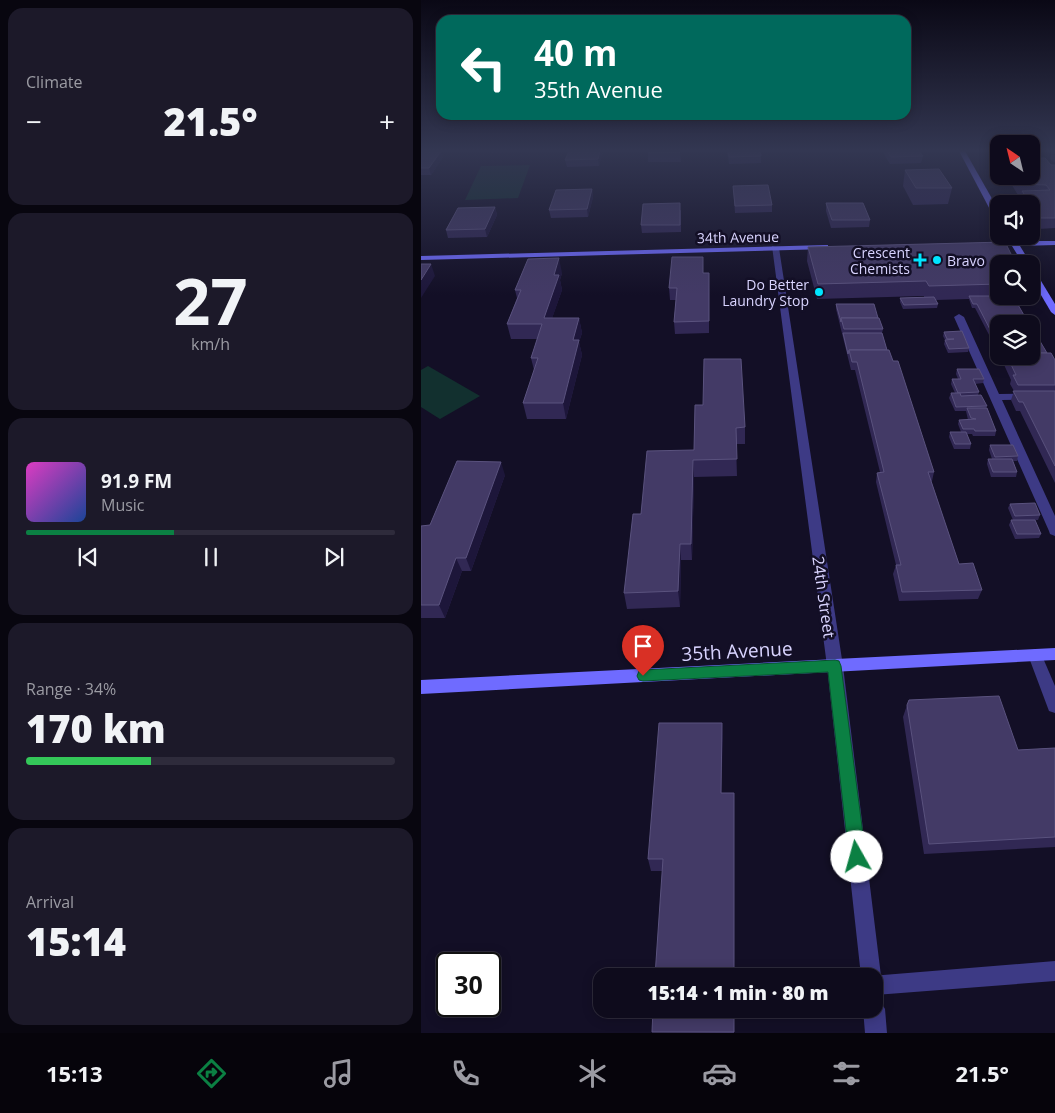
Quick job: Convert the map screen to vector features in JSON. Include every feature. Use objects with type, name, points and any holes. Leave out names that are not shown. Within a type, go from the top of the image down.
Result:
[{"type":"street","points":[[1040,242],[1055,243]]},
{"type":"street","points":[[983,244],[990,243]]},
{"type":"street","name":"34th Avenue","points":[[421,258],[838,247]]},
{"type":"street","name":"24th Street","points":[[775,248],[835,666],[870,968]]},
{"type":"street","points":[[1040,286],[1055,312]]},
{"type":"street","points":[[959,317],[1055,530]]},
{"type":"street","points":[[995,397],[1055,396]]},
{"type":"street","name":"35th Avenue","points":[[421,687],[1055,654]]},
{"type":"street","points":[[1035,655],[1055,706]]},
{"type":"street","points":[[883,985],[1055,971]]},
{"type":"street","points":[[875,1018],[876,1033]]},
{"type":"green space","points":[[428,366],[480,396],[440,419],[421,407],[421,370]]},
{"type":"building","points":[[553,199],[589,199],[587,209],[549,210]]},
{"type":"building","points":[[734,199],[771,199],[772,205],[735,206]]},
{"type":"building","points":[[1040,199],[1055,199],[1055,218],[1041,218]]},
{"type":"building","points":[[680,203],[680,225],[641,225],[643,204]]},
{"type":"building","points":[[826,203],[863,203],[870,220],[832,220]]},
{"type":"building","points":[[495,207],[485,229],[446,230],[458,208]]},
{"type":"building","points":[[990,242],[990,245],[1006,245],[1012,255],[990,255],[990,284],[929,286],[926,281],[818,284],[808,247]]},
{"type":"building","points":[[672,257],[703,257],[703,273],[709,273],[709,321],[674,322],[677,288],[669,288]]},
{"type":"building","points":[[559,258],[554,275],[559,275],[544,318],[579,318],[573,340],[579,340],[563,403],[523,403],[538,358],[531,358],[542,324],[507,324],[521,290],[515,290],[528,259]]},
{"type":"building","points":[[421,264],[431,264],[421,280]]},
{"type":"building","points":[[969,296],[990,296],[990,305],[1018,305],[1024,315],[990,315],[990,329],[977,304],[973,304]]},
{"type":"building","points":[[934,297],[938,304],[904,305],[900,298]]},
{"type":"building","points":[[836,304],[874,304],[878,318],[841,318],[841,322]]},
{"type":"building","points":[[841,318],[879,318],[883,329],[844,329]]},
{"type":"building","points":[[962,331],[969,348],[949,349],[945,340],[954,339],[947,339],[944,332]]},
{"type":"building","points":[[843,333],[882,333],[887,350],[849,350],[848,354]]},
{"type":"building","points":[[1040,341],[1047,353],[1040,353]]},
{"type":"building","points":[[849,350],[889,350],[893,361],[898,361],[934,472],[928,472],[959,564],[973,563],[982,590],[902,592],[896,565],[901,565],[877,473],[884,472],[857,362],[852,362]]},
{"type":"building","points":[[1040,353],[1051,353],[1055,360],[1055,385],[1018,385],[1013,375],[1016,375],[1011,365],[1040,365]]},
{"type":"building","points":[[704,359],[741,359],[745,427],[736,428],[737,459],[693,460],[691,544],[680,544],[678,591],[624,593],[633,514],[641,514],[647,451],[694,450],[695,405],[703,405]]},
{"type":"building","points":[[957,369],[979,369],[984,379],[973,379],[979,392],[958,393],[952,379],[961,379]]},
{"type":"building","points":[[1013,391],[1055,391],[1055,466],[1023,402],[1019,402]]},
{"type":"building","points":[[951,393],[960,393],[961,396],[981,395],[987,406],[956,407]]},
{"type":"building","points":[[967,408],[987,408],[996,431],[963,429],[959,420],[976,419],[971,418]]},
{"type":"building","points":[[950,432],[966,432],[971,444],[955,444]]},
{"type":"building","points":[[990,445],[1013,445],[1018,456],[995,457]]},
{"type":"building","points":[[988,459],[1012,459],[1017,472],[993,472]]},
{"type":"building","points":[[457,461],[501,462],[466,558],[456,558],[439,605],[421,605],[421,526],[430,525]]},
{"type":"building","points":[[1035,503],[1040,515],[1015,516],[1010,504]]},
{"type":"building","points":[[1011,520],[1035,520],[1041,534],[1017,534]]},
{"type":"building","points":[[999,696],[1018,750],[1055,748],[1055,837],[929,844],[907,705],[909,700]]},
{"type":"building","points":[[659,723],[722,723],[721,793],[734,793],[734,968],[656,968],[663,859],[648,859]]},
{"type":"building","points":[[653,1018],[734,1018],[734,1032],[652,1032]]},
{"type":"place","name":"Crescent Chemists","points":[[920,260]]},
{"type":"place","name":"Bravo","points":[[937,260]]},
{"type":"place","name":"Do Better Laundry Stop","points":[[819,292]]},
{"type":"route","points":[[643,676],[835,666],[857,857]]}]
